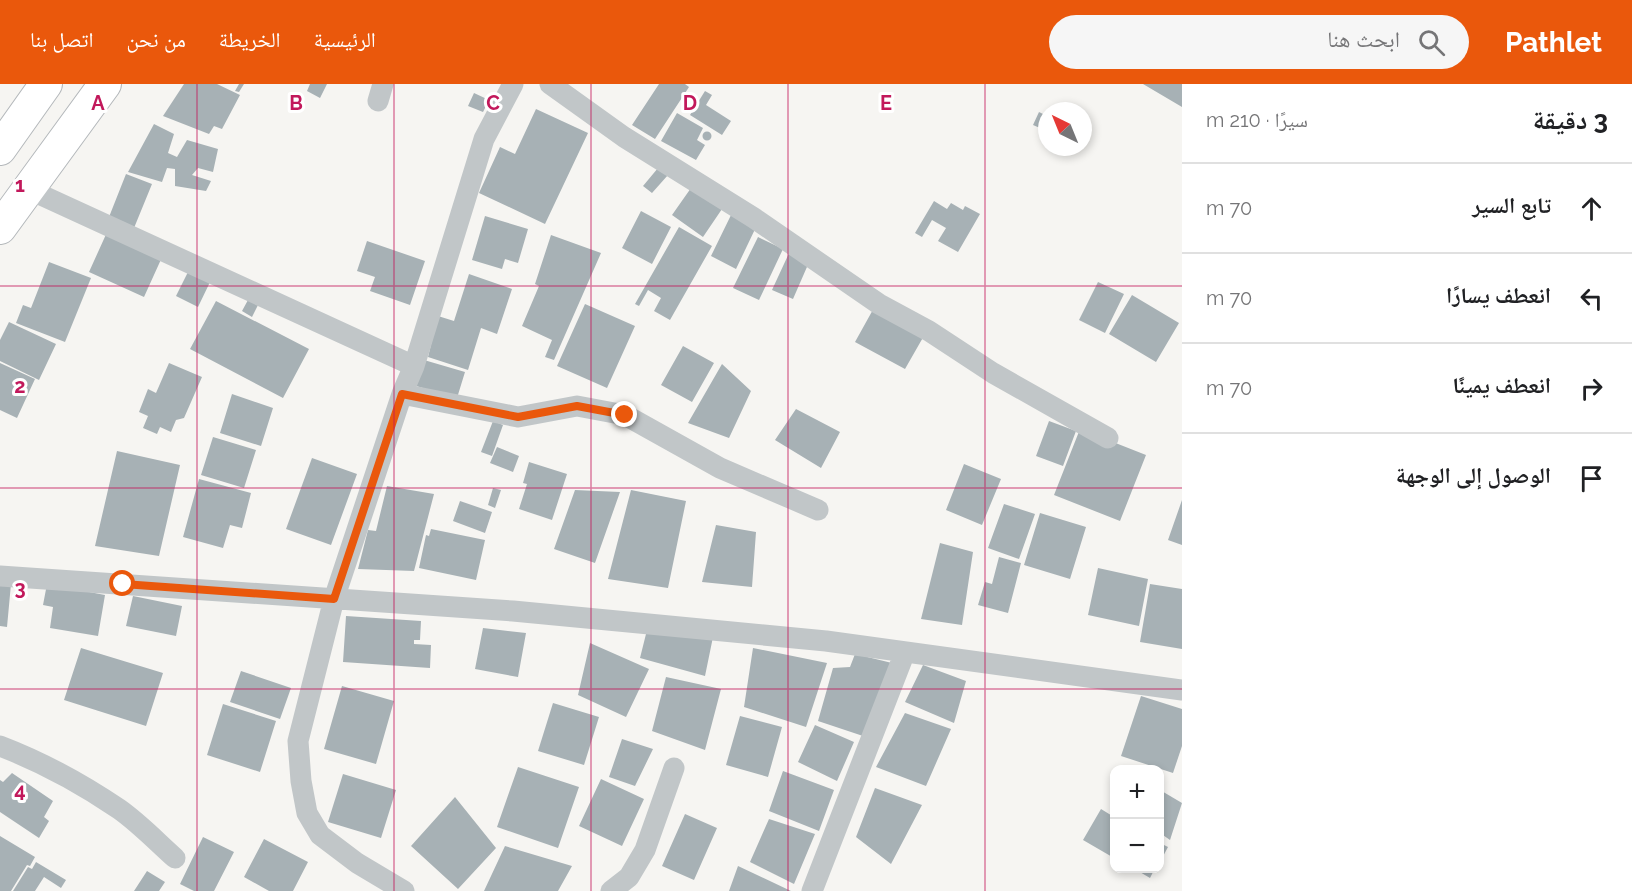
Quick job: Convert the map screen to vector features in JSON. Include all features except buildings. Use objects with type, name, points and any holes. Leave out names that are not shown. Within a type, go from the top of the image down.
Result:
[{"type":"highway","points":[[0,149],[46,84]]},
{"type":"highway","points":[[0,228],[105,84]]},
{"type":"street","points":[[404,891],[357,863],[320,835],[307,813],[298,741],[334,599],[402,394],[414,366],[484,139],[513,84]]},
{"type":"street","points":[[550,84],[624,137],[754,218],[879,304],[929,332],[993,373],[1108,438]]},
{"type":"street","points":[[28,189],[414,366]]},
{"type":"street","points":[[402,394],[518,417],[577,406],[625,415],[720,468],[818,510]]},
{"type":"street","points":[[0,576],[513,611],[814,640],[1182,690]]},
{"type":"street","points":[[812,891],[905,652]]},
{"type":"street","points":[[0,746],[57,772],[121,810],[175,858]]},
{"type":"street","points":[[611,891],[629,877],[645,850],[674,768]]},
{"type":"route","points":[[123,584],[334,599],[402,394],[518,417],[577,406],[625,415]]}]
